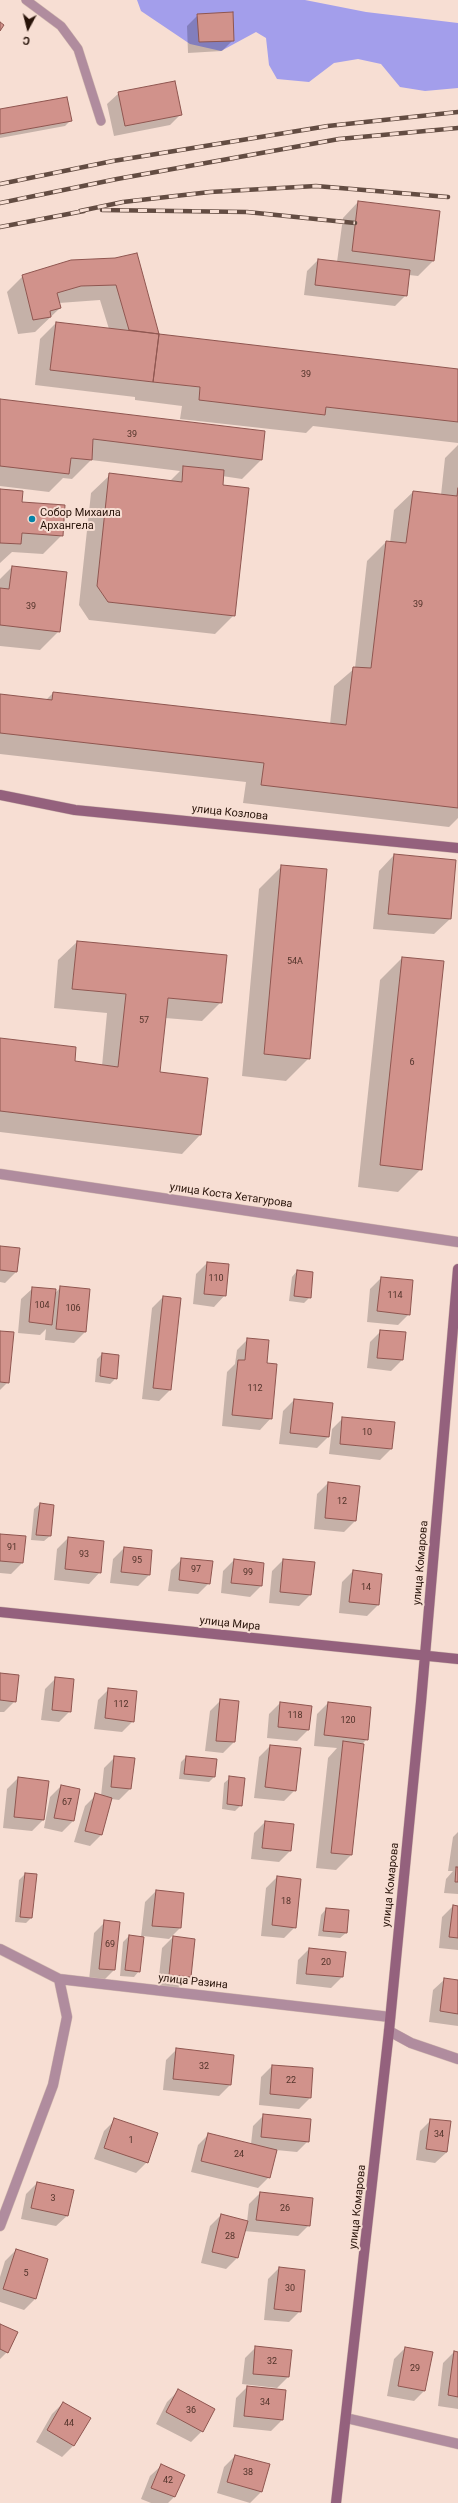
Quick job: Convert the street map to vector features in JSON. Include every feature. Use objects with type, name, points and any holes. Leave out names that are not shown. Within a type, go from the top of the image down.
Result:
[{"type":"main road","name":"улица Козлова","points":[[0,795],[75,810],[458,848]]},
{"type":"main road","name":"улица Комарова","points":[[336,2503],[389,2031],[425,1656],[458,1269]]},
{"type":"main road","name":"улица Мира","points":[[0,1612],[458,1659]]},
{"type":"street","name":"улица Коста Хетагурова","points":[[0,1174],[458,1242]]},
{"type":"street","name":"улица Разина","points":[[0,1949],[59,1979],[390,2016]]},
{"type":"street","points":[[0,2226],[53,2085],[67,2017],[59,1979]]},
{"type":"street","points":[[389,2031],[411,2043],[458,2060]]},
{"type":"street","points":[[346,2418],[458,2444]]},
{"type":"lane","points":[[26,0],[61,26],[78,49],[101,121]]},
{"type":"shaded area","points":[[137,0],[305,0],[366,12],[458,23],[458,88],[425,91],[400,87],[381,64],[358,59],[334,63],[309,82],[277,79],[269,65],[266,38],[256,32],[221,51],[190,44],[141,11]]},
{"type":"building","points":[[233,12],[234,41],[199,42],[197,14]]},
{"type":"building","points":[[0,22],[4,25],[0,31]]},
{"type":"building","points":[[175,81],[182,115],[125,126],[118,92]]},
{"type":"building","points":[[67,97],[72,121],[0,134],[0,109]]},
{"type":"building","points":[[358,201],[440,211],[434,261],[352,251]]},
{"type":"building","points":[[137,253],[159,334],[129,330],[116,285],[81,286],[57,293],[61,308],[50,311],[51,317],[33,320],[22,275],[71,260],[115,258]]},
{"type":"building","points":[[318,259],[410,270],[407,296],[315,285]]},
{"type":"building","points":[[56,322],[159,334],[153,382],[50,370]]},
{"type":"building","points":[[159,334],[458,369],[458,422],[326,407],[325,415],[199,400],[200,387],[153,382]]},
{"type":"building","points":[[0,399],[265,431],[262,460],[93,439],[92,460],[71,458],[69,474],[0,466]]},
{"type":"building","points":[[183,466],[224,470],[223,485],[249,488],[235,616],[108,602],[97,586],[109,473],[182,482]]},
{"type":"building","points":[[458,488],[458,808],[261,785],[264,763],[0,733],[0,694],[52,700],[53,692],[346,725],[353,667],[371,668],[386,541],[406,543],[413,491],[457,496]]},
{"type":"building","name":"Собор Михаила Архангела","points":[[0,489],[23,491],[22,502],[65,505],[63,536],[22,533],[21,544],[0,543]]},
{"type":"building","points":[[12,566],[67,572],[60,632],[0,625],[0,588],[9,589]]},
{"type":"building","points":[[394,854],[456,860],[451,919],[388,914]]},
{"type":"building","points":[[281,865],[327,869],[310,1059],[264,1054]]},
{"type":"building","points":[[77,941],[227,955],[222,1003],[168,998],[160,1072],[208,1078],[201,1135],[0,1111],[0,1038],[76,1047],[75,1061],[118,1067],[126,994],[72,989]]},
{"type":"building","points":[[402,957],[444,961],[422,1170],[380,1165]]},
{"type":"building","points":[[0,1246],[20,1248],[17,1272],[0,1270]]},
{"type":"building","points":[[207,1262],[229,1264],[226,1296],[204,1294]]},
{"type":"building","points":[[297,1270],[313,1272],[311,1298],[294,1296]]},
{"type":"building","points":[[381,1277],[413,1280],[410,1315],[377,1311]]},
{"type":"building","points":[[60,1286],[90,1289],[86,1332],[56,1329]]},
{"type":"building","points":[[32,1287],[56,1289],[52,1325],[29,1322]]},
{"type":"building","points":[[163,1296],[181,1298],[171,1390],[153,1388]]},
{"type":"building","points":[[380,1330],[406,1332],[403,1360],[377,1358]]},
{"type":"building","points":[[0,1331],[14,1332],[9,1383],[0,1382]]},
{"type":"building","points":[[247,1338],[269,1340],[267,1363],[277,1364],[272,1419],[232,1415],[238,1360],[245,1360]]},
{"type":"building","points":[[102,1353],[119,1355],[117,1379],[100,1376]]},
{"type":"building","points":[[294,1399],[333,1403],[329,1437],[290,1433]]},
{"type":"building","points":[[342,1417],[395,1422],[392,1449],[340,1444]]},
{"type":"building","points":[[328,1482],[360,1486],[356,1521],[325,1518]]},
{"type":"building","points":[[40,1503],[54,1505],[51,1536],[36,1535]]},
{"type":"building","points":[[0,1534],[26,1536],[23,1563],[0,1561]]},
{"type":"building","points":[[68,1537],[104,1541],[101,1573],[65,1569]]},
{"type":"building","points":[[124,1547],[152,1550],[150,1575],[121,1572]]},
{"type":"building","points":[[181,1558],[213,1561],[210,1584],[179,1580]]},
{"type":"building","points":[[234,1559],[264,1563],[262,1586],[231,1583]]},
{"type":"building","points":[[283,1559],[315,1562],[311,1595],[280,1592]]},
{"type":"building","points":[[353,1570],[382,1574],[379,1605],[349,1602]]},
{"type":"building","points":[[0,1673],[19,1675],[16,1702],[0,1700]]},
{"type":"building","points":[[55,1677],[74,1679],[71,1712],[52,1710]]},
{"type":"building","points":[[108,1688],[137,1691],[134,1722],[105,1718]]},
{"type":"building","points":[[220,1699],[239,1701],[235,1742],[216,1741]]},
{"type":"building","points":[[280,1702],[312,1706],[309,1730],[278,1727]]},
{"type":"building","points":[[328,1702],[371,1707],[368,1740],[324,1735]]},
{"type":"building","points":[[343,1741],[364,1744],[352,1855],[331,1853]]},
{"type":"building","points":[[270,1745],[301,1748],[296,1791],[265,1787]]},
{"type":"building","points":[[114,1756],[135,1758],[131,1789],[111,1787]]},
{"type":"building","points":[[186,1756],[217,1759],[215,1777],[184,1774]]},
{"type":"building","points":[[229,1776],[245,1778],[242,1806],[227,1804]]},
{"type":"building","points":[[18,1777],[49,1781],[44,1820],[14,1817]]},
{"type":"building","points":[[61,1785],[80,1789],[74,1821],[54,1818]]},
{"type":"building","points":[[95,1793],[112,1798],[102,1835],[85,1831]]},
{"type":"building","points":[[265,1821],[294,1824],[291,1851],[262,1848]]},
{"type":"building","points":[[456,1867],[458,1867],[458,1882],[455,1882]]},
{"type":"building","points":[[25,1873],[37,1874],[32,1918],[20,1917]]},
{"type":"building","points":[[277,1876],[301,1879],[296,1928],[272,1925]]},
{"type":"building","points":[[156,1890],[184,1893],[181,1928],[152,1926]]},
{"type":"building","points":[[453,1905],[458,1906],[458,1938],[449,1937]]},
{"type":"building","points":[[326,1908],[349,1910],[347,1933],[323,1931]]},
{"type":"building","points":[[104,1920],[120,1922],[115,1970],[99,1969]]},
{"type":"building","points":[[129,1935],[144,1937],[140,1972],[125,1970]]},
{"type":"building","points":[[173,1936],[195,1939],[191,1977],[169,1975]]},
{"type":"building","points":[[309,1948],[346,1952],[343,1977],[306,1974]]},
{"type":"building","points":[[444,1978],[458,1980],[458,2014],[440,2011]]},
{"type":"building","points":[[176,2048],[234,2055],[231,2085],[173,2079]]},
{"type":"building","points":[[272,2065],[313,2068],[311,2098],[270,2094]]},
{"type":"building","points":[[263,2114],[311,2119],[309,2142],[261,2137]]},
{"type":"building","points":[[114,2118],[158,2133],[148,2163],[104,2148]]},
{"type":"building","points":[[430,2119],[451,2121],[447,2152],[426,2149]]},
{"type":"building","points":[[208,2133],[277,2150],[270,2178],[201,2161]]},
{"type":"building","points":[[37,2182],[74,2190],[68,2216],[31,2208]]},
{"type":"building","points":[[260,2192],[313,2198],[310,2226],[256,2220]]},
{"type":"building","points":[[221,2214],[248,2221],[238,2258],[212,2252]]},
{"type":"building","points":[[16,2249],[48,2259],[36,2299],[3,2289]]},
{"type":"building","points":[[279,2267],[305,2270],[301,2312],[274,2309]]},
{"type":"building","points":[[0,2324],[18,2332],[8,2353],[0,2349]]},
{"type":"building","points":[[255,2346],[292,2350],[289,2377],[253,2374]]},
{"type":"building","points":[[405,2347],[433,2352],[425,2391],[398,2386]]},
{"type":"building","points":[[454,2351],[458,2352],[458,2397],[448,2395]]},
{"type":"building","points":[[247,2386],[286,2390],[283,2420],[244,2416]]},
{"type":"building","points":[[178,2389],[215,2409],[203,2432],[166,2412]]},
{"type":"building","points":[[63,2402],[91,2418],[74,2446],[47,2430]]},
{"type":"building","points":[[235,2455],[270,2464],[262,2492],[227,2482]]},
{"type":"building","points":[[161,2464],[185,2475],[175,2497],[151,2488]]},
{"type":"railway","points":[[0,184],[113,161],[328,126],[458,112]]},
{"type":"railway","points":[[0,203],[117,179],[339,139],[458,128]]},
{"type":"railway","points":[[80,211],[123,202],[210,192],[316,186],[448,197]]},
{"type":"railway","points":[[102,210],[247,212],[355,223]]},
{"type":"railway","points":[[0,227],[84,211]]},
{"type":"place","name":"Собор Михаила Архангела","points":[[32,519]]}]
